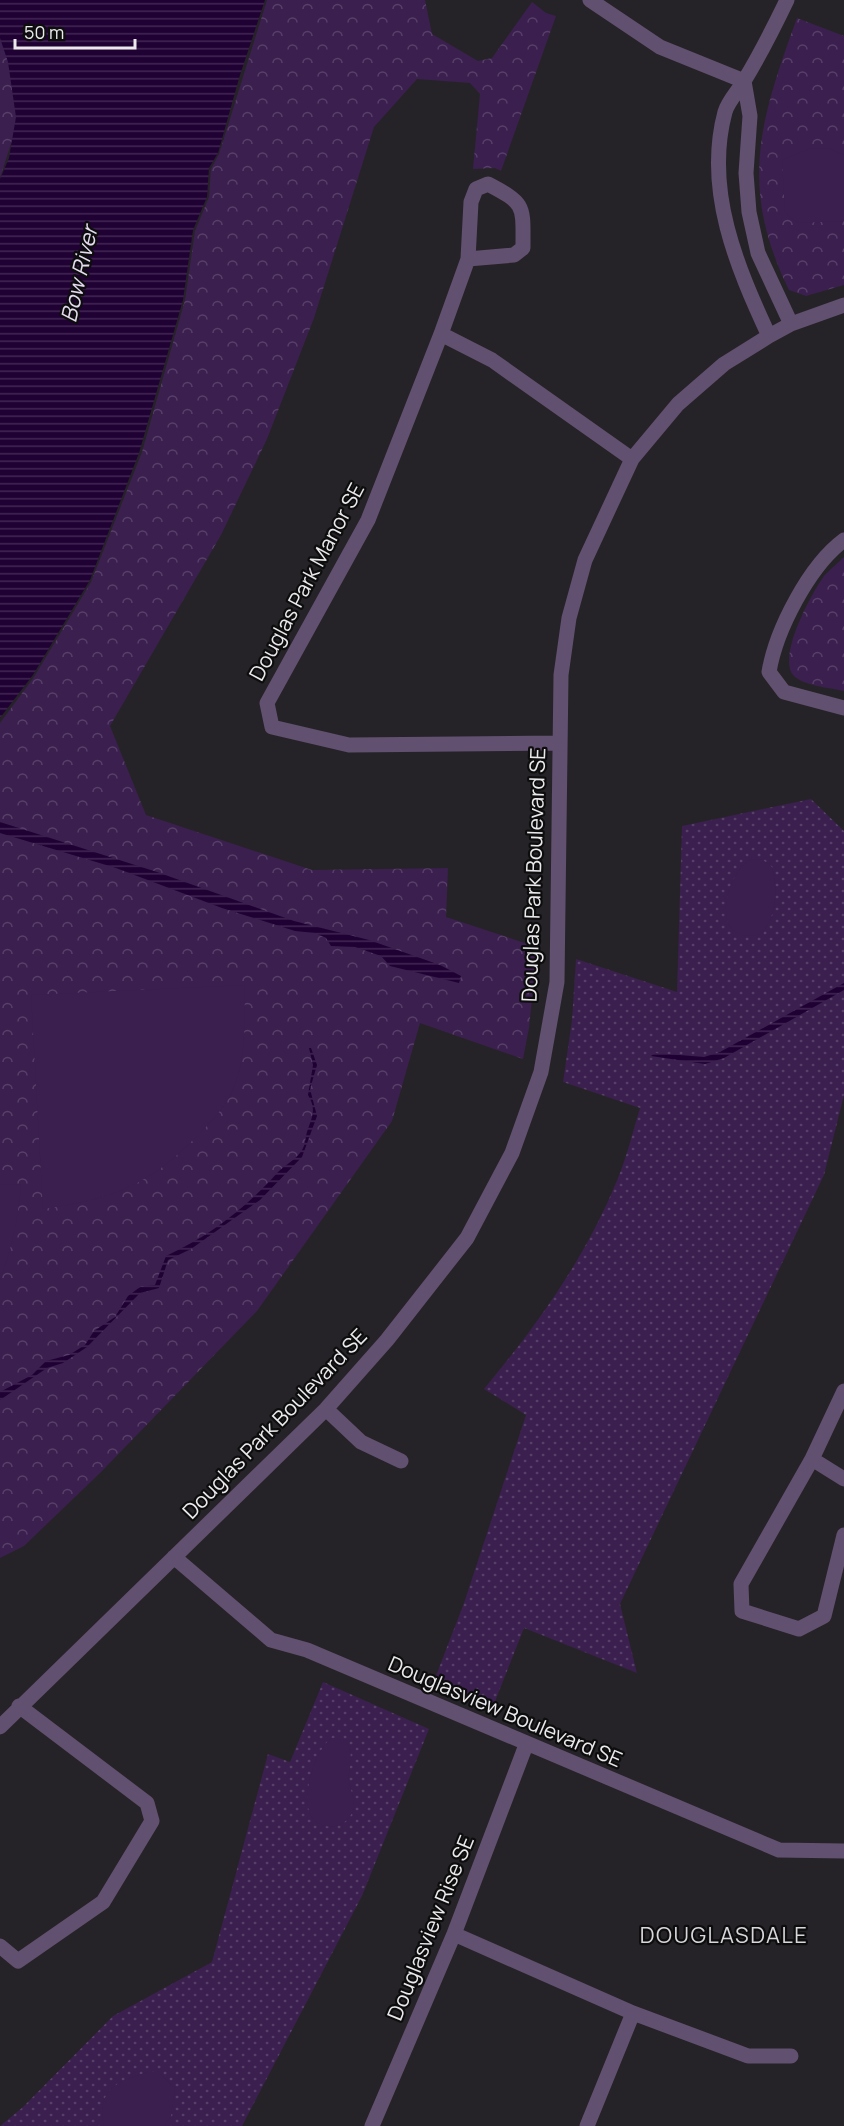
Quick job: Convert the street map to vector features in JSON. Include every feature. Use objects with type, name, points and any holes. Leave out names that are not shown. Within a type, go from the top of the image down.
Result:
[{"type":"street","points":[[590,0],[660,47],[744,81]]},
{"type":"street","points":[[769,336],[735,261],[724,217],[719,176],[725,110],[744,81],[788,0]]},
{"type":"street","points":[[744,81],[750,116],[746,172],[749,212],[758,253],[791,324]]},
{"type":"street","points":[[468,259],[514,255],[523,248],[523,213],[516,198],[488,184],[476,189],[471,202],[468,259],[441,334],[502,367],[632,459]]},
{"type":"street","name":"Douglas Park Boulevard SE","points":[[0,1727],[326,1409],[387,1340],[467,1238],[512,1153],[541,1072],[557,982],[561,675],[569,618],[585,560],[632,459],[678,404],[724,364],[769,336],[791,324],[844,305]]},
{"type":"street","name":"Douglas Park Manor SE","points":[[441,334],[368,520],[267,703],[272,727],[349,745],[560,743]]},
{"type":"street","points":[[844,540],[830,550],[806,585],[772,651],[768,672],[784,692],[844,708]]},
{"type":"street","points":[[844,1391],[812,1459],[741,1584],[742,1611],[799,1629],[824,1616],[844,1535]]},
{"type":"street","points":[[326,1409],[361,1442],[400,1461]]},
{"type":"street","points":[[812,1459],[844,1479]]},
{"type":"street","name":"Douglasview Boulevard SE","points":[[174,1557],[271,1640],[307,1650],[526,1745],[779,1850],[844,1851]]},
{"type":"street","points":[[0,1946],[18,1961],[103,1902],[152,1821],[147,1803],[19,1706]]},
{"type":"street","name":"Douglasview Rise SE","points":[[372,2126],[454,1934],[526,1745]]},
{"type":"street","points":[[454,1934],[633,2013],[748,2056],[791,2056]]},
{"type":"street","points":[[587,2126],[633,2013]]},
{"type":"green space","points":[[0,0],[22,109],[0,178]]},
{"type":"green space","points":[[267,0],[425,0],[432,34],[478,61],[492,58],[532,2],[546,13],[556,16],[501,171],[495,168],[473,169],[480,94],[470,83],[417,79],[374,127],[314,318],[267,439],[221,535],[110,726],[146,815],[312,870],[448,868],[446,917],[537,947],[529,1028],[523,1059],[420,1023],[392,1121],[257,1311],[100,1473],[24,1546],[0,1558],[0,723],[34,677],[91,582],[142,452],[185,300],[195,231],[209,197],[211,169],[219,154]]},
{"type":"green space","points":[[797,18],[844,36],[844,285],[806,296],[789,290],[773,253],[759,185],[760,153],[765,121],[773,89]]},
{"type":"green space","points":[[828,148],[844,155],[844,221],[798,223],[785,213],[782,160],[809,149]]},
{"type":"green space","points":[[844,557],[844,691],[812,685],[795,677],[790,669],[789,657],[797,627],[811,597],[824,576]]},
{"type":"green space","points":[[811,799],[844,831],[844,1095],[824,1175],[620,1604],[637,1673],[524,1628],[492,1709],[432,1686],[464,1603],[526,1415],[484,1389],[542,1315],[591,1235],[621,1170],[640,1108],[563,1082],[572,1020],[576,959],[677,992],[682,826]]},
{"type":"green space","points":[[751,859],[763,860],[772,867],[775,902],[770,919],[761,934],[744,935],[734,931],[728,921],[726,908],[733,880]]},
{"type":"green space","points":[[245,985],[241,1064],[230,1096],[212,1120],[162,1168],[127,1188],[88,1201],[43,1209],[31,995]]},
{"type":"green space","points":[[21,1184],[14,1233],[0,1280],[0,1185]]},
{"type":"green space","points":[[323,1682],[429,1729],[362,1896],[242,2126],[0,2126],[23,2107],[113,2016],[212,1962],[268,1754],[290,1762]]},
{"type":"green space","points":[[332,1738],[347,1743],[350,1749],[349,1781],[354,1804],[353,1811],[346,1821],[336,1826],[324,1826],[311,1816],[308,1794],[319,1754]]},
{"type":"green space","points":[[148,2072],[158,2072],[175,2088],[171,2116],[164,2126],[104,2126],[102,2113],[106,2095],[119,2083]]},
{"type":"water","name":"Bow River","points":[[0,0],[265,0],[240,75],[218,153],[209,168],[207,197],[193,230],[183,300],[139,453],[90,580],[33,675],[0,718],[0,179],[9,158],[16,117],[8,62],[0,38]]},
{"type":"water","points":[[0,822],[157,872],[294,921],[369,940],[440,965],[461,976],[459,983],[390,966],[381,956],[355,947],[331,946],[326,938],[315,933],[295,931],[222,908],[116,868],[0,833]]},
{"type":"water","points":[[844,983],[844,990],[724,1058],[705,1064],[651,1056],[655,1053],[704,1057],[720,1052]]},
{"type":"water","points":[[309,1048],[311,1048],[317,1065],[310,1089],[317,1116],[302,1157],[260,1200],[191,1249],[168,1260],[159,1288],[140,1293],[87,1347],[63,1363],[47,1368],[0,1400],[0,1392],[32,1375],[46,1361],[69,1355],[85,1345],[94,1331],[115,1317],[128,1296],[140,1287],[155,1285],[166,1256],[198,1240],[226,1220],[253,1198],[300,1153],[313,1112],[308,1095],[313,1065]]},
{"type":"district","name":"DOUGLASDALE","points":[[724,1935]]}]
